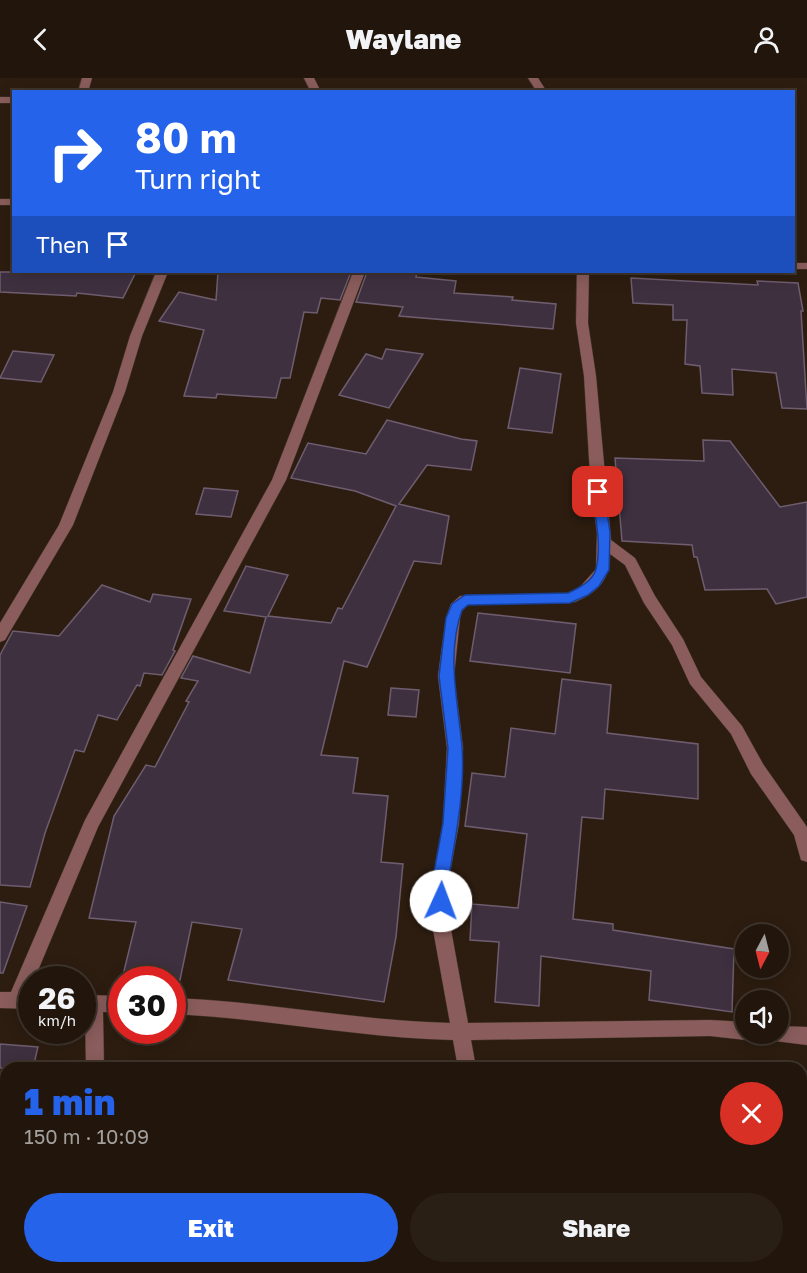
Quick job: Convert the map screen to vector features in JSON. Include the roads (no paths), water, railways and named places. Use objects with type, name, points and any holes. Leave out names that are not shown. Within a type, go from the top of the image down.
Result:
[{"type":"street","points":[[0,636],[66,525],[119,392],[136,336],[162,273]]},
{"type":"street","points":[[16,1001],[90,825],[279,480],[358,273]]},
{"type":"street","points":[[466,1062],[441,924],[441,878],[451,823],[455,748],[446,676],[453,618],[456,608],[465,600],[570,598],[584,592],[603,570],[604,542],[596,472],[590,376],[582,322],[583,273]]},
{"type":"street","points":[[604,542],[630,562],[649,599],[678,642],[695,680],[737,730],[757,768],[802,833],[807,855]]},
{"type":"street","points":[[186,1006],[214,1007],[358,1026],[462,1032],[710,1028],[735,1030]]},
{"type":"street","points":[[789,1035],[807,1036]]},
{"type":"street","points":[[92,1044],[93,1062]]}]
